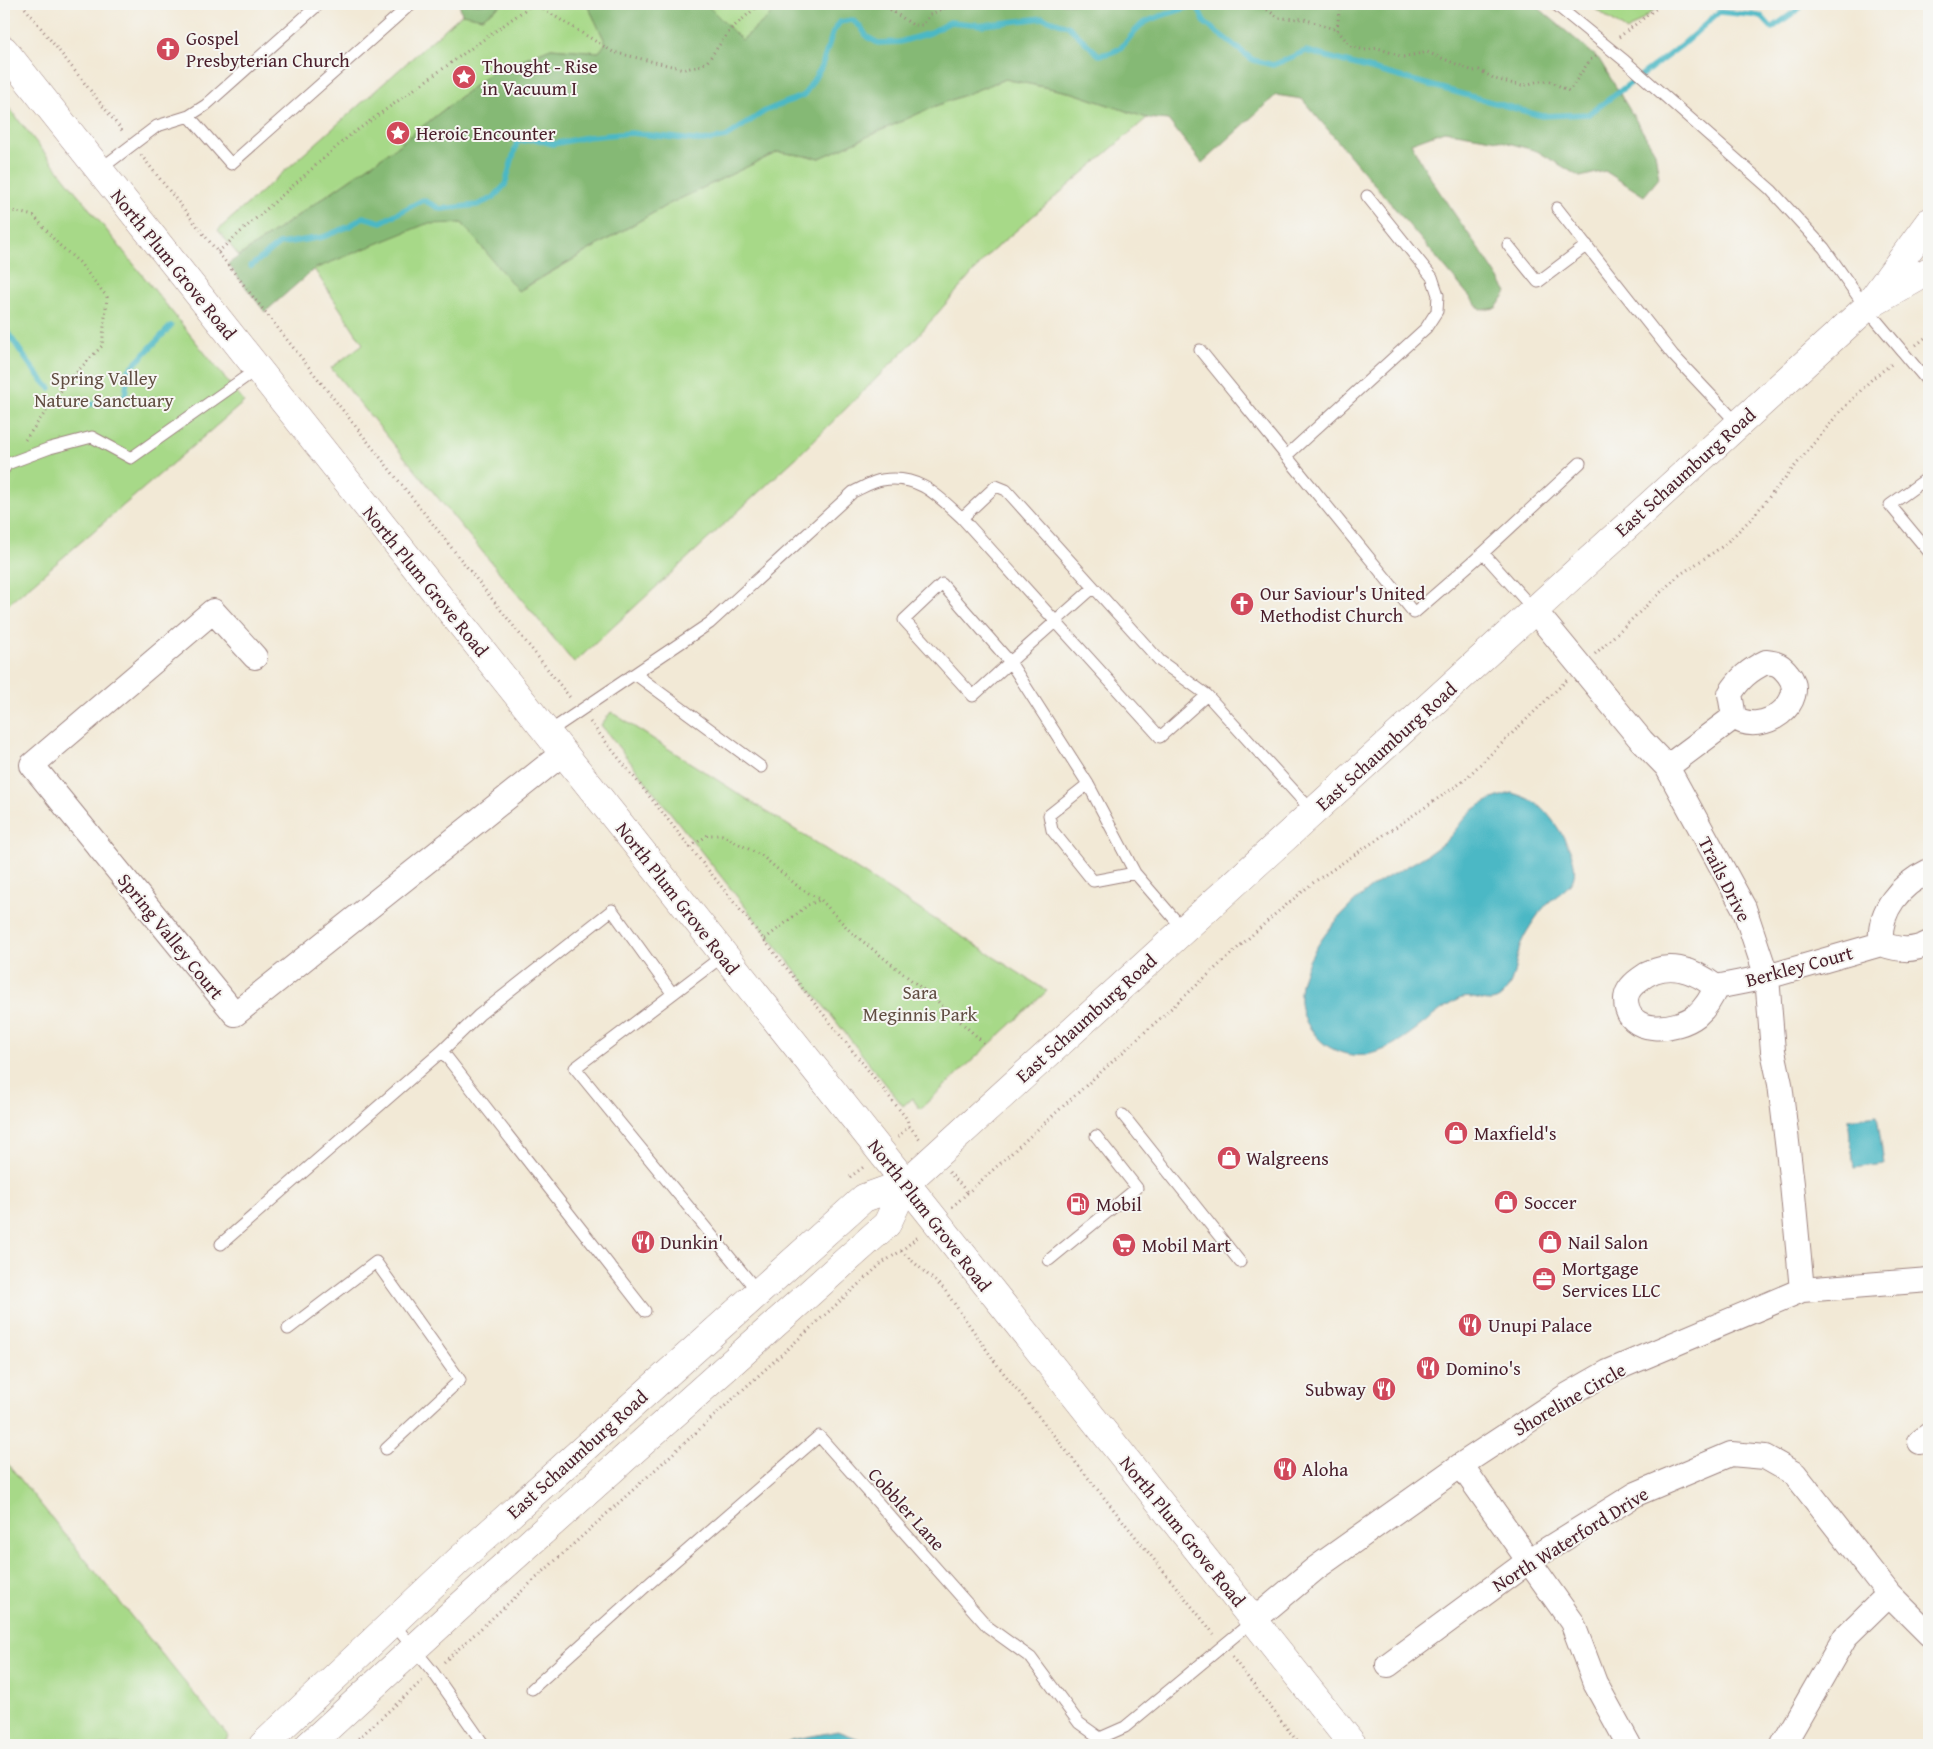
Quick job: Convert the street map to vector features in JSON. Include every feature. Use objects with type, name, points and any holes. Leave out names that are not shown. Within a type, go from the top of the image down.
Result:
[{"type":"main road","name":"North Plum Grove Road","points":[[4,50],[1353,1745]]},
{"type":"main road","name":"East Schaumburg Road","points":[[263,1745],[470,1550],[759,1294],[864,1198],[906,1183],[1866,308],[1929,222]]},
{"type":"main road","name":"East Schaumburg Road","points":[[1866,308],[1929,271]]},
{"type":"main road","name":"East Schaumburg Road","points":[[309,1745],[887,1224],[906,1183]]},
{"type":"street","name":"Trails Drive","points":[[1534,610],[1641,740],[1667,767],[1744,908],[1767,977],[1773,1051],[1780,1084],[1802,1290]]},
{"type":"street","name":"Spring Valley Court","points":[[255,657],[213,611],[32,765],[235,1014],[555,743]]},
{"type":"street","points":[[1667,767],[1734,717]]},
{"type":"street","points":[[1882,944],[1882,919],[1892,901],[1911,880],[1929,871]]},
{"type":"street","name":"Berkley Court","points":[[1716,987],[1767,977],[1882,944],[1895,948],[1916,950],[1929,943]]},
{"type":"street","name":"Shoreline Circle","points":[[1254,1620],[1316,1568],[1461,1465],[1566,1396],[1608,1372],[1802,1290],[1929,1280]]},
{"type":"street","name":"North Waterford Drive","points":[[1388,1665],[1530,1560],[1636,1494],[1731,1454],[1765,1457],[1795,1474],[1889,1594],[1929,1634]]},
{"type":"street","points":[[1461,1465],[1572,1622],[1595,1682],[1629,1745]]},
{"type":"street","points":[[1782,1745],[1845,1637],[1889,1594]]},
{"type":"lane","points":[[99,170],[157,126],[190,116],[206,105],[319,4]]},
{"type":"lane","points":[[190,116],[231,164],[410,4]]},
{"type":"lane","points":[[1555,4],[1625,60],[1770,190],[1824,248],[1866,308],[1906,353],[1929,383]]},
{"type":"lane","points":[[1286,456],[1426,328],[1437,311],[1438,295],[1432,277],[1367,196]]},
{"type":"lane","points":[[1557,208],[1673,354],[1738,424]]},
{"type":"lane","points":[[1508,245],[1538,282],[1587,245]]},
{"type":"lane","points":[[1200,350],[1414,613],[1483,553],[1580,463]]},
{"type":"lane","points":[[6,466],[50,448],[92,437],[131,458],[257,368]]},
{"type":"lane","points":[[1929,477],[1890,505],[1929,552]]},
{"type":"lane","points":[[555,743],[581,711],[710,623],[853,492],[882,480],[910,480],[931,489],[962,518],[1160,737],[1207,695]]},
{"type":"lane","points":[[962,518],[996,486],[1006,490],[1160,661],[1207,695],[1313,812]]},
{"type":"lane","points":[[1483,553],[1534,610]]},
{"type":"lane","points":[[1093,588],[1010,662],[973,696],[904,620],[942,584],[1010,662],[1088,784],[1135,873],[1184,930]]},
{"type":"lane","points":[[636,674],[761,767]]},
{"type":"lane","points":[[1088,784],[1049,815],[1052,830],[1093,881],[1135,873]]},
{"type":"lane","points":[[221,1244],[442,1051],[479,1015],[612,910],[672,993]]},
{"type":"lane","points":[[724,955],[575,1068],[759,1294]]},
{"type":"lane","points":[[442,1051],[645,1311]]},
{"type":"lane","points":[[1122,1115],[1240,1262]]},
{"type":"lane","points":[[1048,1260],[1137,1188],[1096,1136]]},
{"type":"lane","points":[[288,1329],[376,1262],[460,1380],[386,1449]]},
{"type":"lane","name":"Cobbler Lane","points":[[532,1689],[644,1588],[819,1436],[988,1626],[1031,1658],[1079,1723],[1100,1738],[1125,1727],[1254,1620]]},
{"type":"lane","points":[[392,1622],[415,1648],[484,1745]]},
{"type":"path","points":[[22,4],[581,711],[907,1119]]},
{"type":"path","points":[[218,252],[349,136],[534,4],[614,52],[684,69],[696,67],[707,62],[731,29],[760,4]]},
{"type":"path","points":[[882,4],[913,25],[922,25],[931,14],[955,4]]},
{"type":"path","points":[[1258,4],[1279,18],[1304,19],[1337,30],[1351,46],[1364,50],[1378,48],[1403,56],[1427,52],[1473,71],[1479,70],[1495,80],[1522,86],[1539,81],[1550,81],[1569,91],[1590,60],[1662,4]]},
{"type":"path","points":[[1337,30],[1340,4]]},
{"type":"path","points":[[4,209],[34,216],[58,244],[79,262],[107,297],[102,346],[69,380],[6,466]]},
{"type":"path","points":[[969,1194],[1273,916],[1314,882],[1461,783],[1581,666],[1678,576],[1723,546],[1751,519],[1838,414],[1874,378],[1929,335]]},
{"type":"path","points":[[690,847],[708,835],[722,835],[762,856],[800,888],[821,900],[851,932],[934,998],[984,1042]]},
{"type":"path","points":[[764,939],[808,905],[821,900]]},
{"type":"path","points":[[351,1745],[882,1263],[901,1251],[944,1289],[998,1366],[1224,1646],[1300,1745]]},
{"type":"green space","points":[[459,4],[503,4],[482,18],[462,14]]},
{"type":"green space","points":[[483,4],[587,4],[606,43],[599,52],[551,48],[493,71],[395,148],[239,256],[218,230],[462,14]]},
{"type":"green space","points":[[587,4],[706,4],[742,40],[783,4],[1534,4],[1599,59],[1655,152],[1659,178],[1644,196],[1605,171],[1580,177],[1537,151],[1498,140],[1444,131],[1411,143],[1421,163],[1507,292],[1496,308],[1481,310],[1302,99],[1276,95],[1202,163],[1168,120],[1147,118],[1073,93],[1005,79],[933,107],[820,158],[778,152],[667,205],[518,291],[462,223],[426,224],[314,269],[265,312],[228,264],[395,148],[493,71],[551,48],[599,52],[606,43]]},
{"type":"green space","points":[[706,4],[783,4],[742,40]]},
{"type":"green space","points":[[1588,4],[1662,4],[1627,31]]},
{"type":"green space","points":[[1005,79],[1073,93],[1147,118],[990,253],[909,346],[799,455],[574,663],[331,368],[363,344],[314,269],[426,223],[462,223],[519,291],[667,205],[778,152],[820,158],[933,107]]},
{"type":"green space","name":"Spring Valley Nature Sanctuary","points":[[4,102],[244,402],[4,608]]},
{"type":"green space","name":"Sara Meginnis Park","points":[[611,712],[1047,991],[920,1109],[912,1098],[903,1106],[601,725]]},
{"type":"green space","points":[[4,1459],[229,1737],[219,1745],[4,1745]]},
{"type":"water","points":[[1512,793],[1527,798],[1541,807],[1554,822],[1571,854],[1574,875],[1569,886],[1542,909],[1525,935],[1508,989],[1498,999],[1492,1001],[1469,998],[1457,1000],[1394,1044],[1370,1054],[1349,1055],[1323,1043],[1306,1022],[1300,1002],[1301,985],[1306,968],[1314,951],[1325,935],[1351,905],[1365,893],[1442,844],[1473,810],[1492,799]]},
{"type":"water","points":[[1877,1115],[1884,1164],[1854,1168],[1848,1119]]},
{"type":"water","points":[[838,1731],[875,1745],[781,1745],[791,1740]]},
{"type":"waterway","points":[[1196,4],[1205,23],[1253,60],[1273,65],[1306,51],[1542,116],[1589,114],[1682,45],[1719,12],[1761,16],[1772,28],[1800,8],[1802,4]]},
{"type":"waterway","points":[[251,266],[279,244],[323,237],[350,226],[363,217],[381,222],[423,200],[441,209],[477,205],[493,198],[505,185],[517,142],[535,139],[553,144],[587,137],[631,133],[703,141],[726,137],[765,111],[804,95],[821,68],[833,32],[840,22],[852,20],[861,27],[867,37],[878,43],[900,42],[930,33],[950,22],[983,25],[1043,18],[1068,26],[1099,55],[1120,48],[1146,22],[1196,4]]},
{"type":"waterway","points":[[65,402],[67,404],[116,404],[125,394],[127,372],[171,326]]},
{"type":"waterway","points":[[4,328],[31,367],[50,388]]},
{"type":"place","name":"Gospel Presbyterian Church","points":[[168,49]]},
{"type":"place","name":"Thought - Rise in Vacuum I","points":[[464,77]]},
{"type":"place","name":"Heroic Encounter","points":[[398,133]]},
{"type":"place","name":"Our Saviour's United Methodist Church","points":[[1242,604]]},
{"type":"place","name":"Maxfield's","points":[[1456,1133]]},
{"type":"place","name":"Walgreens","points":[[1229,1158]]},
{"type":"place","name":"Soccer","points":[[1506,1202]]},
{"type":"place","name":"Mobil","points":[[1078,1204]]},
{"type":"place","name":"Dunkin'","points":[[643,1242]]},
{"type":"place","name":"Nail Salon","points":[[1550,1242]]},
{"type":"place","name":"Mobil Mart","points":[[1124,1245]]},
{"type":"place","name":"Mortgage Services LLC","points":[[1544,1279]]},
{"type":"place","name":"Unupi Palace","points":[[1470,1325]]},
{"type":"place","name":"Domino's","points":[[1428,1368]]},
{"type":"place","name":"Subway","points":[[1384,1389]]},
{"type":"place","name":"Aloha","points":[[1285,1469]]}]
